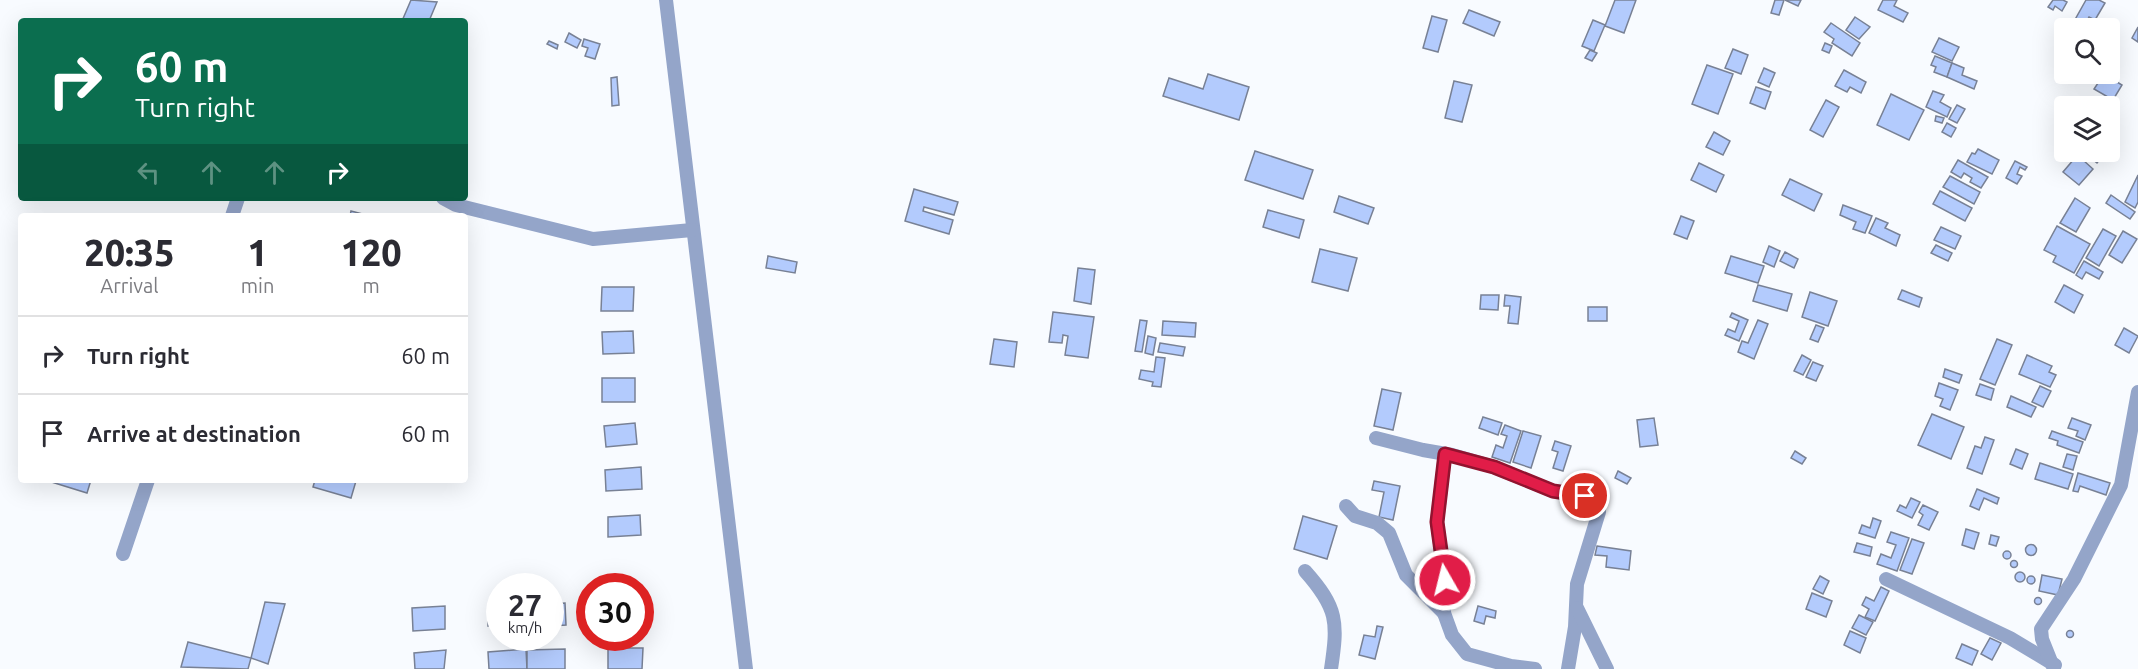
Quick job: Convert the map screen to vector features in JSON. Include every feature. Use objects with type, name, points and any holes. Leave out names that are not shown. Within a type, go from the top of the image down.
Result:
[{"type":"street","points":[[666,0],[746,669]]},
{"type":"street","points":[[449,201],[456,205],[593,239],[692,230]]},
{"type":"street","points":[[2056,667],[2042,639],[2041,629],[2074,579],[2121,485],[2138,392]]},
{"type":"street","points":[[1376,438],[1494,467],[1553,491],[1585,496],[1599,512],[1577,584],[1568,669]]},
{"type":"street","points":[[1445,454],[1437,522],[1445,580],[1444,613],[1452,635],[1467,654],[1511,666],[1535,669]]},
{"type":"street","points":[[123,555],[147,483]]},
{"type":"street","points":[[1346,506],[1355,516],[1377,523],[1389,533],[1406,575],[1444,613]]},
{"type":"street","points":[[1305,571],[1325,597],[1335,617],[1336,642],[1331,669]]},
{"type":"street","points":[[1886,579],[2010,638],[2056,667]]},
{"type":"street","points":[[1576,606],[1607,669]]},
{"type":"building","points":[[411,0],[437,2],[430,18],[403,18]]},
{"type":"building","points":[[1615,0],[1636,0],[1624,33],[1605,26]]},
{"type":"building","points":[[1775,0],[1784,0],[1779,15],[1771,13]]},
{"type":"building","points":[[1785,0],[1801,0],[1798,6]]},
{"type":"building","points":[[1883,0],[1897,0],[1894,6],[1908,13],[1903,22],[1878,10]]},
{"type":"building","points":[[2053,0],[2067,2],[2062,11],[2055,6],[2053,10],[2048,7]]},
{"type":"building","points":[[2086,0],[2099,0],[2105,3],[2096,18],[2076,18]]},
{"type":"building","points":[[1469,10],[1500,22],[1494,36],[1463,23]]},
{"type":"building","points":[[1432,16],[1447,20],[1438,52],[1423,48]]},
{"type":"building","points":[[1855,17],[1870,27],[1859,39],[1846,30]]},
{"type":"building","points":[[1593,20],[1605,25],[1594,51],[1582,46]]},
{"type":"building","points":[[1831,23],[1860,43],[1852,56],[1832,43],[1834,39],[1824,32]]},
{"type":"building","points":[[2138,27],[2138,42],[2132,38]]},
{"type":"building","points":[[569,33],[581,40],[577,48],[565,42]]},
{"type":"building","points":[[1939,38],[1959,47],[1952,61],[1932,52]]},
{"type":"building","points":[[584,39],[600,44],[595,59],[585,56],[588,48],[582,46]]},
{"type":"building","points":[[549,41],[558,45],[557,49],[547,44]]},
{"type":"building","points":[[1825,43],[1832,46],[1829,53],[1822,50]]},
{"type":"building","points":[[1733,49],[1748,55],[1741,74],[1725,68]]},
{"type":"building","points":[[1590,50],[1597,53],[1592,61],[1585,58]]},
{"type":"building","points":[[1935,56],[1952,63],[1947,77],[1934,72],[1936,67],[1931,65]]},
{"type":"building","points":[[1952,63],[1964,68],[1962,75],[1977,81],[1974,89],[1947,77]]},
{"type":"building","points":[[1707,65],[1733,74],[1718,114],[1692,104]]},
{"type":"building","points":[[1764,68],[1775,73],[1769,87],[1758,82]]},
{"type":"building","points":[[1844,70],[1866,82],[1861,93],[1850,87],[1847,92],[1835,86]]},
{"type":"building","points":[[1208,74],[1249,87],[1239,120],[1163,96],[1169,78],[1203,89]]},
{"type":"building","points":[[617,77],[619,105],[612,106],[611,78]]},
{"type":"building","points":[[1454,81],[1472,85],[1462,122],[1445,118]]},
{"type":"building","points":[[2097,84],[2122,85],[2115,96],[2106,96],[2094,89]]},
{"type":"building","points":[[1756,87],[1771,92],[1765,109],[1750,103]]},
{"type":"building","points":[[1933,91],[1944,95],[1940,102],[1951,108],[1947,117],[1926,107]]},
{"type":"building","points":[[1891,94],[1924,110],[1909,140],[1877,125]]},
{"type":"building","points":[[1826,100],[1839,107],[1823,137],[1810,130]]},
{"type":"building","points":[[1957,105],[1965,109],[1957,123],[1949,119]]},
{"type":"building","points":[[1936,116],[1944,118],[1942,123],[1935,121]]},
{"type":"building","points":[[1947,123],[1956,128],[1951,137],[1942,132]]},
{"type":"building","points":[[1714,132],[1730,141],[1723,155],[1706,147]]},
{"type":"building","points":[[1978,149],[1999,160],[1992,174],[1967,162],[1972,153],[1975,154]]},
{"type":"building","points":[[1255,151],[1313,170],[1303,199],[1245,180]]},
{"type":"building","points":[[1958,160],[1988,177],[1981,188],[1970,182],[1972,178],[1964,173],[1961,178],[1951,172]]},
{"type":"building","points":[[2015,161],[2027,167],[2025,170],[2020,167],[2017,174],[2022,176],[2017,184],[2006,178]]},
{"type":"building","points":[[2072,162],[2085,162],[2093,169],[2079,185],[2063,172]]},
{"type":"building","points":[[1699,163],[1724,175],[1716,192],[1691,180]]},
{"type":"building","points":[[2138,175],[2138,202],[2135,208],[2125,202]]},
{"type":"building","points":[[1950,176],[1980,192],[1974,204],[1943,187]]},
{"type":"building","points":[[1790,179],[1822,194],[1814,211],[1782,195]]},
{"type":"building","points":[[914,189],[958,202],[954,215],[924,207],[923,211],[953,220],[949,234],[905,221]]},
{"type":"building","points":[[1940,191],[1972,208],[1965,221],[1933,204]]},
{"type":"building","points":[[2111,195],[2135,212],[2130,219],[2106,203]]},
{"type":"building","points":[[1339,196],[1374,208],[1368,224],[1334,212]]},
{"type":"building","points":[[2075,198],[2090,208],[2076,232],[2060,223]]},
{"type":"building","points":[[1843,205],[1872,216],[1865,233],[1853,229],[1856,222],[1840,215]]},
{"type":"building","points":[[1268,210],[1304,220],[1299,238],[1263,227]]},
{"type":"building","points":[[1681,216],[1694,221],[1687,239],[1674,234]]},
{"type":"building","points":[[1876,218],[1888,223],[1885,228],[1900,235],[1896,246],[1869,233]]},
{"type":"building","points":[[2057,226],[2090,244],[2074,273],[2053,262],[2056,256],[2044,250]]},
{"type":"building","points":[[1941,227],[1961,236],[1955,249],[1934,240]]},
{"type":"building","points":[[2103,229],[2116,236],[2099,266],[2086,258]]},
{"type":"building","points":[[2123,231],[2137,239],[2122,263],[2109,255]]},
{"type":"building","points":[[1936,245],[1952,253],[1948,261],[1931,253]]},
{"type":"building","points":[[1769,246],[1780,251],[1774,267],[1763,262]]},
{"type":"building","points":[[1320,249],[1357,258],[1348,291],[1312,282]]},
{"type":"building","points":[[1785,252],[1798,259],[1794,268],[1780,261]]},
{"type":"building","points":[[768,256],[797,262],[795,273],[766,268]]},
{"type":"building","points":[[1731,256],[1764,266],[1758,283],[1725,273]]},
{"type":"building","points":[[2084,261],[2103,272],[2099,279],[2086,272],[2082,279],[2076,275]]},
{"type":"building","points":[[1078,268],[1095,270],[1091,304],[1074,301]]},
{"type":"building","points":[[1758,285],[1792,294],[1787,311],[1753,301]]},
{"type":"building","points":[[2064,285],[2083,295],[2074,313],[2055,302]]},
{"type":"building","points":[[602,287],[634,287],[633,311],[601,311]]},
{"type":"building","points":[[1902,290],[1922,298],[1919,307],[1898,299]]},
{"type":"building","points":[[1810,292],[1837,301],[1828,326],[1802,317]]},
{"type":"building","points":[[1481,295],[1499,295],[1498,310],[1480,309]]},
{"type":"building","points":[[1505,295],[1521,297],[1518,324],[1508,323],[1510,306],[1504,306]]},
{"type":"building","points":[[1588,307],[1607,307],[1607,321],[1588,321]]},
{"type":"building","points":[[1053,312],[1094,317],[1088,358],[1065,355],[1068,336],[1063,335],[1062,343],[1049,342]]},
{"type":"building","points":[[1732,313],[1748,320],[1739,341],[1725,335],[1728,329],[1735,332],[1739,321],[1730,317]]},
{"type":"building","points":[[1140,320],[1147,321],[1142,352],[1135,351]]},
{"type":"building","points":[[1758,320],[1768,324],[1754,359],[1738,352],[1742,341],[1748,343]]},
{"type":"building","points":[[1163,321],[1196,323],[1195,337],[1162,335]]},
{"type":"building","points":[[1816,325],[1824,328],[1818,342],[1810,339]]},
{"type":"building","points":[[2124,328],[2138,336],[2129,353],[2115,345]]},
{"type":"building","points":[[633,331],[634,353],[603,354],[602,332]]},
{"type":"building","points":[[1148,336],[1156,338],[1153,355],[1145,353]]},
{"type":"building","points":[[994,339],[1017,342],[1014,367],[990,364]]},
{"type":"building","points":[[1997,339],[2012,345],[1995,385],[1980,379]]},
{"type":"building","points":[[1160,343],[1185,347],[1183,356],[1158,352]]},
{"type":"building","points":[[1802,355],[1811,360],[1803,375],[1794,371]]},
{"type":"building","points":[[2027,355],[2052,366],[2049,372],[2056,375],[2050,387],[2019,374]]},
{"type":"building","points":[[1156,357],[1165,358],[1161,387],[1152,386],[1153,382],[1139,379],[1141,370],[1154,372]]},
{"type":"building","points":[[1813,362],[1823,366],[1816,381],[1806,377]]},
{"type":"building","points":[[1945,369],[1962,375],[1959,383],[1943,377]]},
{"type":"building","points":[[602,378],[635,378],[635,402],[602,402]]},
{"type":"building","points":[[1939,383],[1958,390],[1950,410],[1940,406],[1943,399],[1935,396]]},
{"type":"building","points":[[1980,384],[1994,389],[1991,400],[1976,395]]},
{"type":"building","points":[[2040,386],[2051,391],[2043,407],[2032,402]]},
{"type":"building","points":[[1382,389],[1401,393],[1393,430],[1374,426]]},
{"type":"building","points":[[2011,396],[2036,407],[2031,417],[2007,407]]},
{"type":"building","points":[[1932,414],[1964,427],[1951,459],[1918,445]]},
{"type":"building","points":[[1483,417],[1502,423],[1498,435],[1479,428]]},
{"type":"building","points":[[1654,418],[1658,445],[1640,447],[1637,420]]},
{"type":"building","points":[[2072,418],[2091,425],[2085,440],[2076,436],[2078,431],[2068,428]]},
{"type":"building","points":[[635,423],[637,444],[606,447],[604,426]]},
{"type":"building","points":[[1505,425],[1521,431],[1510,463],[1492,457],[1496,445],[1503,448],[1507,436],[1501,434]]},
{"type":"building","points":[[1523,431],[1541,436],[1531,468],[1513,462]]},
{"type":"building","points":[[2052,431],[2083,442],[2079,453],[2057,445],[2058,441],[2049,438]]},
{"type":"building","points":[[1985,437],[1994,440],[1982,474],[1967,468],[1975,446],[1981,448]]},
{"type":"building","points":[[1555,441],[1571,446],[1563,471],[1553,468],[1558,452],[1552,450]]},
{"type":"building","points":[[2016,449],[2028,454],[2022,469],[2010,464]]},
{"type":"building","points":[[1795,451],[1806,458],[1802,464],[1791,458]]},
{"type":"building","points":[[2067,454],[2077,456],[2073,470],[2063,467]]},
{"type":"building","points":[[2040,463],[2073,474],[2068,489],[2035,479]]},
{"type":"building","points":[[641,467],[642,489],[606,491],[605,470]]},
{"type":"building","points":[[1618,471],[1631,478],[1627,484],[1615,478]]},
{"type":"building","points":[[2078,473],[2110,483],[2106,495],[2080,486],[2078,492],[2073,491]]},
{"type":"building","points":[[1374,481],[1400,486],[1393,520],[1379,517],[1384,492],[1372,490]]},
{"type":"building","points":[[55,483],[90,483],[87,493]]},
{"type":"building","points":[[314,483],[355,483],[351,498],[313,487]]},
{"type":"building","points":[[1977,489],[1999,498],[1997,504],[1984,498],[1979,510],[1970,506]]},
{"type":"building","points":[[1911,498],[1920,502],[1912,518],[1897,511],[1900,505],[1906,508]]},
{"type":"building","points":[[1923,505],[1938,512],[1929,530],[1918,525],[1923,515],[1919,512]]},
{"type":"building","points":[[640,515],[641,535],[608,537],[608,517]]},
{"type":"building","points":[[1303,516],[1337,526],[1327,559],[1294,549]]},
{"type":"building","points":[[1873,518],[1881,521],[1875,538],[1859,533],[1862,525],[1870,528]]},
{"type":"building","points":[[1966,529],[1979,533],[1974,549],[1962,545]]},
{"type":"building","points":[[1891,532],[1909,538],[1897,571],[1877,564],[1881,554],[1891,558],[1896,545],[1887,542]]},
{"type":"building","points":[[1991,535],[1999,537],[1996,546],[1989,544]]},
{"type":"building","points":[[1912,539],[1924,543],[1912,574],[1900,570]]},
{"type":"building","points":[[1857,543],[1872,547],[1870,556],[1854,552]]},
{"type":"building","points":[[2031,544],[2037,550],[2031,556],[2025,550]]},
{"type":"building","points":[[1597,546],[1631,551],[1629,570],[1606,567],[1607,556],[1595,555]]},
{"type":"building","points":[[2007,551],[2011,555],[2007,559],[2003,555]]},
{"type":"building","points":[[2014,560],[2018,564],[2014,568],[2010,564]]},
{"type":"building","points":[[2020,572],[2024,573],[2024,581],[2020,582],[2016,581],[2015,577],[2016,573]]},
{"type":"building","points":[[2042,575],[2062,579],[2058,595],[2039,591]]},
{"type":"building","points":[[1820,576],[1829,581],[1823,594],[1813,589]]},
{"type":"building","points":[[2031,576],[2035,580],[2031,584],[2027,580]]},
{"type":"building","points":[[1881,587],[1889,591],[1875,621],[1865,617],[1869,609],[1862,605],[1866,597],[1874,601]]},
{"type":"building","points":[[1812,593],[1832,601],[1826,617],[1806,609]]},
{"type":"building","points":[[2038,597],[2042,601],[2038,605],[2034,601]]},
{"type":"building","points":[[265,602],[285,604],[268,664],[251,658]]},
{"type":"building","points":[[564,603],[566,625],[564,625]]},
{"type":"building","points":[[445,606],[445,629],[413,631],[412,608]]},
{"type":"building","points":[[1478,606],[1496,611],[1495,618],[1486,616],[1484,624],[1474,621]]},
{"type":"building","points":[[1859,615],[1873,622],[1866,635],[1852,628]]},
{"type":"building","points":[[1377,626],[1383,627],[1375,659],[1359,655],[1364,635],[1375,637]]},
{"type":"building","points":[[1850,631],[1866,638],[1860,653],[1844,645]]},
{"type":"building","points":[[2070,631],[2073,634],[2070,637],[2067,634]]},
{"type":"building","points":[[1990,638],[2001,643],[1992,660],[1981,654]]},
{"type":"building","points":[[188,642],[251,658],[248,669],[181,667]]},
{"type":"building","points":[[1962,644],[1978,651],[1972,665],[1956,658]]},
{"type":"building","points":[[564,649],[565,669],[527,669],[527,651],[564,651]]},
{"type":"building","points":[[446,650],[444,669],[415,669],[414,653]]},
{"type":"building","points":[[526,651],[527,669],[489,669],[488,652]]},
{"type":"building","points":[[608,651],[643,651],[642,669],[608,669]]},
{"type":"route","points":[[1445,580],[1437,522],[1438,494],[1445,454],[1494,467],[1553,491],[1585,496]]}]
